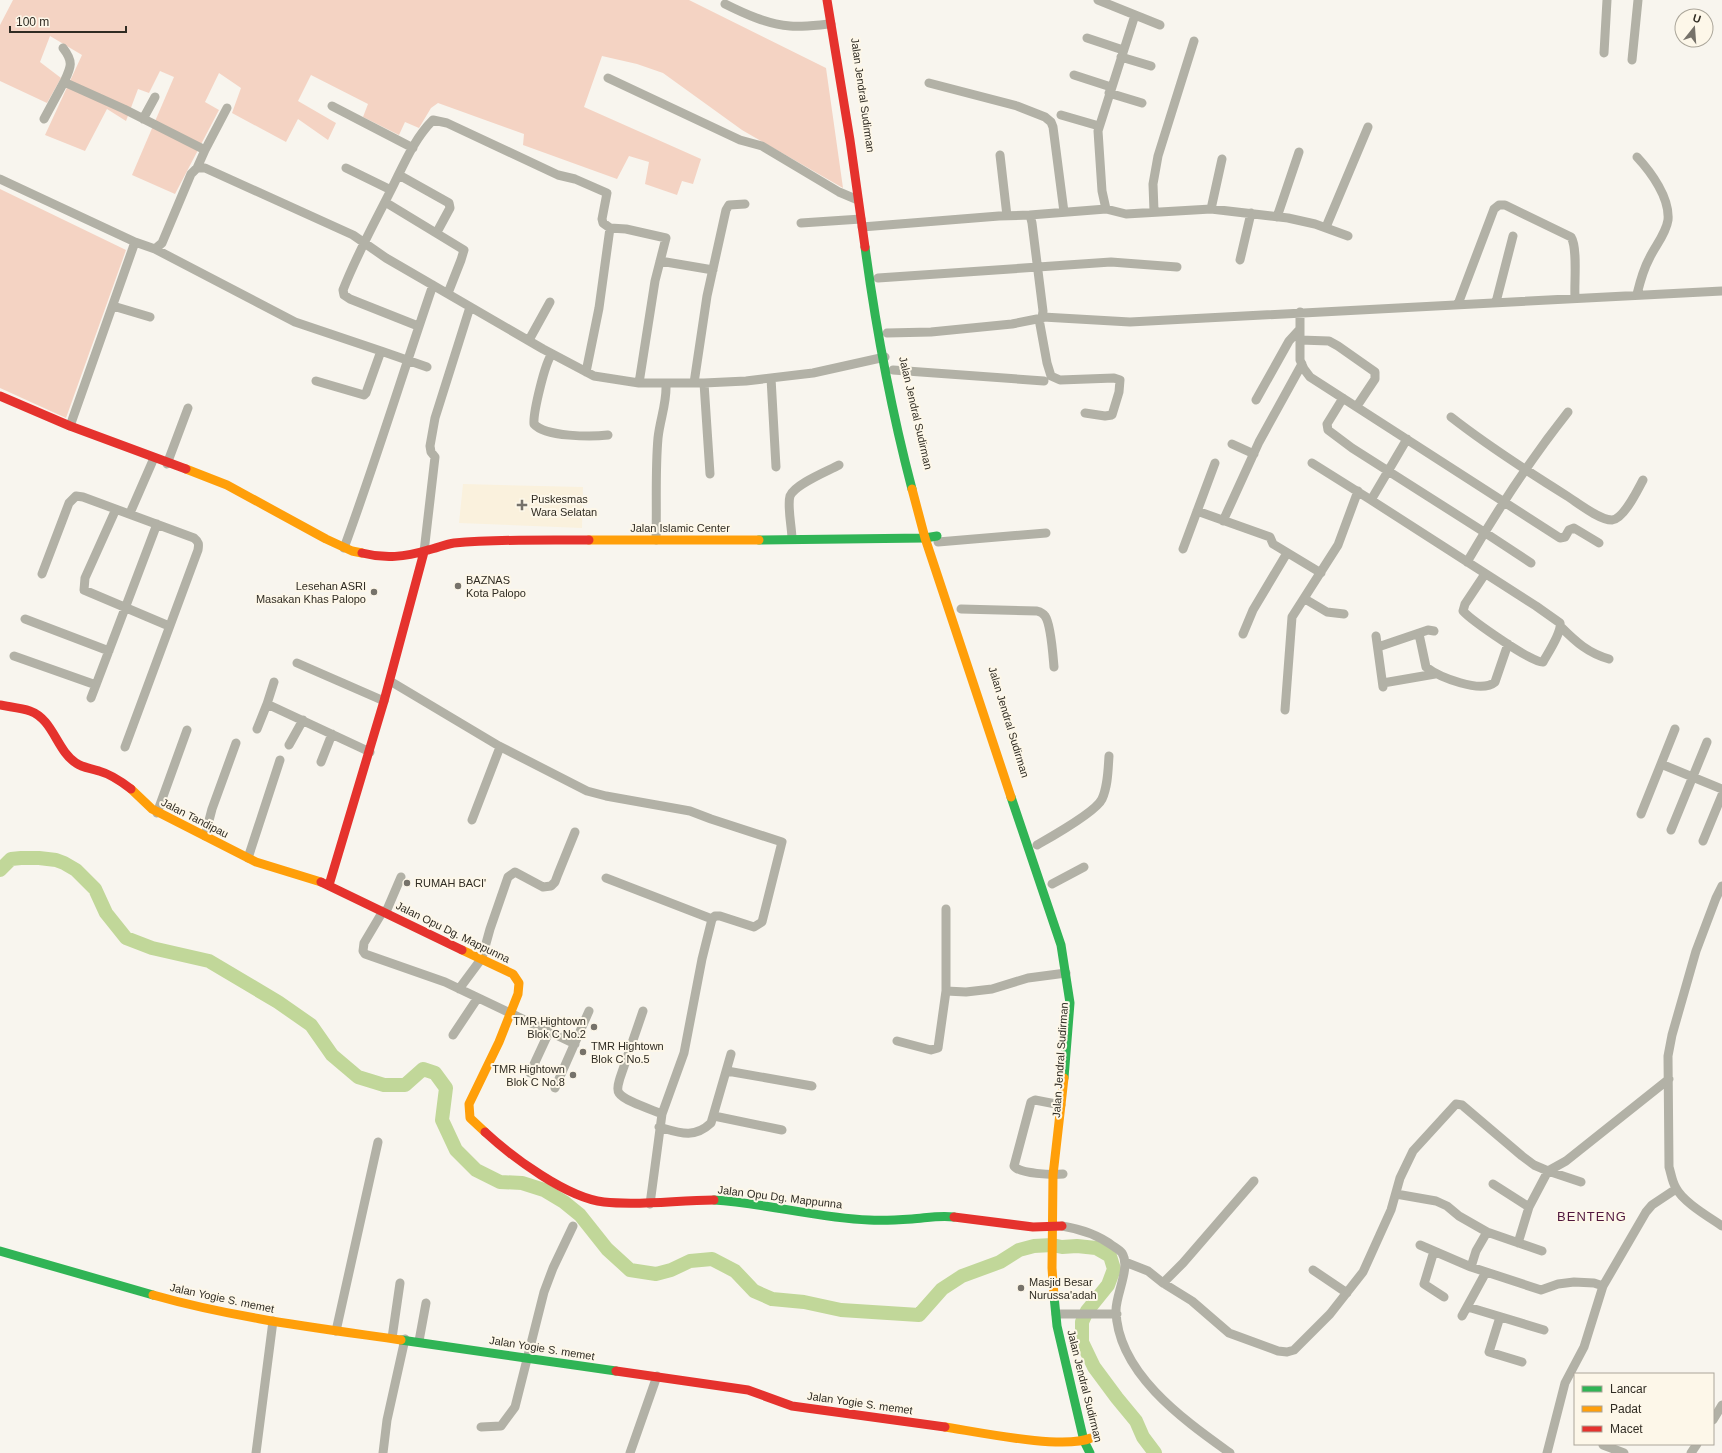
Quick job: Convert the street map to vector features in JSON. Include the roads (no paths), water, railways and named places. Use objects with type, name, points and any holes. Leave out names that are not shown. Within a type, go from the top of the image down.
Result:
[{"type":"main road","name":"Jalan Jendral Sudirman","points":[[827,0],[858,200],[878,278],[887,333],[886,357],[893,370],[909,446],[922,489]]},
{"type":"main road","name":"Jalan Jendral Sudirman","points":[[836,0],[875,320],[886,357],[898,436],[925,538],[1062,945],[1070,1003],[1069,1029],[1061,1105],[1056,1254],[1052,1274],[1059,1313],[1065,1362],[1090,1453]]},
{"type":"main road","name":"Jalan Islamic Center","points":[[0,396],[70,426],[227,486],[352,552],[377,557],[396,558],[452,544],[508,539],[938,539]]},
{"type":"main road","points":[[329,885],[370,752],[424,552]]},
{"type":"main road","name":"Jalan Tandipau","points":[[0,705],[31,711],[37,715],[45,722],[65,754],[75,763],[84,768],[99,771],[113,777],[128,786],[157,813],[256,862],[329,885],[384,912]]},
{"type":"main road","name":"Jalan Jendral Sudirman","points":[[1003,744],[1038,848]]},
{"type":"main road","name":"Jalan Opu Dg. Mappunna","points":[[384,912],[513,974],[518,983],[518,994],[511,1015],[470,1100],[469,1114],[472,1121],[498,1144],[543,1176],[567,1189],[589,1199],[603,1202],[650,1204],[712,1200],[868,1220],[903,1220],[947,1216],[1016,1225],[1057,1235]]},
{"type":"main road","name":"Jalan Jendral Sudirman","points":[[1062,1184],[1058,1175],[1077,1015],[1074,974],[1068,938]]},
{"type":"main road","points":[[1057,1235],[1062,1222]]},
{"type":"main road","name":"Jalan Yogie S. memet","points":[[0,1251],[190,1305],[273,1321],[748,1390],[792,1406],[1043,1441],[1087,1439]]},
{"type":"main road","name":"Jalan Jendral Sudirman","points":[[1087,1439],[1099,1453]]},
{"type":"street","points":[[1098,0],[1160,25]]},
{"type":"street","points":[[1604,53],[1607,0]]},
{"type":"street","points":[[1632,60],[1638,0]]},
{"type":"street","points":[[725,4],[760,20],[781,25],[812,26],[831,24]]},
{"type":"street","points":[[1106,209],[1101,183],[1098,130],[1135,14]]},
{"type":"street","points":[[1087,38],[1151,66]]},
{"type":"street","points":[[1154,211],[1153,184],[1158,156],[1194,41]]},
{"type":"street","points":[[44,119],[70,68],[69,56],[63,48]]},
{"type":"street","points":[[1074,75],[1142,103]]},
{"type":"street","points":[[608,78],[740,140],[762,146],[833,188],[858,200]]},
{"type":"street","points":[[64,82],[144,119],[205,150]]},
{"type":"street","points":[[929,82],[1010,104],[1039,114],[1049,120],[1053,127],[1064,212]]},
{"type":"street","points":[[144,119],[155,97]]},
{"type":"street","points":[[332,106],[413,148]]},
{"type":"street","points":[[155,249],[162,242],[191,174],[197,168],[227,108]]},
{"type":"street","points":[[1061,115],[1099,126]]},
{"type":"street","points":[[418,326],[390,316],[344,295],[343,290],[363,242],[423,130],[433,120],[447,123],[558,175],[575,179],[605,191],[608,194],[602,219],[603,223],[610,228],[626,229],[666,237],[652,295],[639,383]]},
{"type":"street","points":[[1326,227],[1368,127]]},
{"type":"street","points":[[1277,217],[1299,152]]},
{"type":"street","points":[[1000,156],[1007,216]]},
{"type":"street","points":[[1637,157],[1648,169],[1659,187],[1664,200],[1668,220],[1664,232],[1644,270],[1638,294]]},
{"type":"street","points":[[1212,209],[1222,159]]},
{"type":"street","points":[[197,168],[205,168],[222,175],[339,228],[386,258],[552,354],[586,372],[605,378],[639,383],[666,384],[746,381],[813,373],[886,357]]},
{"type":"street","points":[[346,168],[391,190]]},
{"type":"street","points":[[399,175],[449,203],[450,208],[437,232]]},
{"type":"street","points":[[0,179],[135,242],[155,249],[295,322],[427,367]]},
{"type":"street","points":[[385,202],[437,232],[461,247],[464,251],[448,293]]},
{"type":"street","points":[[694,383],[707,296],[714,270],[726,207],[729,205],[745,204]]},
{"type":"street","points":[[1458,304],[1494,210],[1500,205],[1505,205],[1566,233],[1571,237],[1574,242],[1575,253],[1575,298]]},
{"type":"street","points":[[801,223],[864,224],[1030,215],[1106,209],[1126,214],[1154,211],[1212,209],[1251,213],[1305,222],[1326,227],[1348,236]]},
{"type":"street","points":[[1240,260],[1251,213]]},
{"type":"street","points":[[1030,215],[1037,268],[1041,318],[1048,369],[1051,376],[1060,380],[1114,378],[1120,380],[1119,392],[1112,415],[1105,416],[1085,414]]},
{"type":"street","points":[[586,372],[598,314],[610,228]]},
{"type":"street","points":[[1496,302],[1513,236]]},
{"type":"street","points":[[70,426],[135,242]]},
{"type":"street","points":[[660,261],[714,270]]},
{"type":"street","points":[[878,278],[1111,262],[1177,267]]},
{"type":"street","points":[[344,548],[369,481],[407,359],[433,285]]},
{"type":"street","points":[[887,333],[931,332],[1012,324],[1041,318],[1130,322],[1638,294],[1722,291]]},
{"type":"street","points":[[529,340],[550,302]]},
{"type":"street","points":[[113,306],[150,317]]},
{"type":"street","points":[[424,552],[435,457],[430,449],[435,418],[470,307]]},
{"type":"street","points":[[1300,312],[1300,360],[1304,369],[1310,376],[1558,536],[1565,536],[1569,530],[1574,528],[1599,543]]},
{"type":"street","points":[[1256,400],[1289,341],[1300,329]]},
{"type":"street","points":[[1300,340],[1329,341],[1375,372],[1375,379],[1357,406]]},
{"type":"street","points":[[316,381],[364,394],[366,393],[381,351]]},
{"type":"street","points":[[552,354],[548,361],[540,389],[534,424],[542,429],[558,433],[583,436],[608,435]]},
{"type":"street","points":[[1223,521],[1254,454],[1302,364]]},
{"type":"street","points":[[893,370],[1044,381]]},
{"type":"street","points":[[771,378],[776,467]]},
{"type":"street","points":[[704,383],[710,474]]},
{"type":"street","points":[[656,540],[658,437],[666,401],[666,384]]},
{"type":"street","points":[[1343,398],[1327,424],[1328,430],[1352,448],[1388,469],[1531,563]]},
{"type":"street","points":[[167,464],[188,408]]},
{"type":"street","points":[[1466,562],[1503,500],[1568,412]]},
{"type":"street","points":[[1451,417],[1525,470],[1579,504],[1607,519],[1616,519],[1627,507],[1643,480]]},
{"type":"street","points":[[1371,500],[1406,439]]},
{"type":"street","points":[[1232,444],[1254,454]]},
{"type":"street","points":[[130,513],[154,458]]},
{"type":"street","points":[[1183,549],[1215,462]]},
{"type":"street","points":[[1312,463],[1358,491],[1555,619],[1579,645],[1592,653],[1609,659]]},
{"type":"street","points":[[792,539],[790,502],[793,492],[800,485],[839,465]]},
{"type":"street","points":[[1285,710],[1292,617],[1338,545],[1358,491]]},
{"type":"street","points":[[42,574],[66,510],[74,497],[83,497],[130,513],[194,538],[199,544],[125,746]]},
{"type":"street","points":[[116,509],[85,578],[83,589],[85,592],[169,626]]},
{"type":"street","points":[[1197,511],[1270,537],[1273,544],[1321,573]]},
{"type":"street","points":[[91,698],[157,524]]},
{"type":"street","points":[[938,539],[1046,533]]},
{"type":"street","points":[[1244,634],[1253,610],[1287,553]]},
{"type":"street","points":[[1485,574],[1465,604],[1464,611],[1508,644],[1541,663],[1543,662],[1561,627]]},
{"type":"street","points":[[1305,598],[1327,612],[1344,614]]},
{"type":"street","points":[[961,609],[1037,611],[1043,613],[1047,617],[1054,667]]},
{"type":"street","points":[[25,619],[109,650]]},
{"type":"street","points":[[1378,647],[1428,630],[1434,631]]},
{"type":"street","points":[[1419,634],[1426,667],[1435,674],[1447,679],[1477,686],[1486,687],[1492,685],[1496,679],[1508,644]]},
{"type":"street","points":[[1376,636],[1383,685],[1435,674]]},
{"type":"street","points":[[14,656],[96,685]]},
{"type":"street","points":[[297,663],[384,701]]},
{"type":"street","points":[[390,681],[500,747],[591,792],[690,811],[718,822],[782,842],[762,922],[754,927],[720,916],[715,916],[712,919],[702,959],[684,1053],[662,1114],[659,1127],[650,1204]]},
{"type":"street","points":[[257,729],[274,682]]},
{"type":"street","points":[[266,704],[370,752]]},
{"type":"street","points":[[290,744],[303,720]]},
{"type":"street","points":[[1641,814],[1675,729]]},
{"type":"street","points":[[157,813],[188,730]]},
{"type":"street","points":[[322,762],[332,734]]},
{"type":"street","points":[[1671,830],[1707,742]]},
{"type":"street","points":[[205,836],[212,809],[236,743]]},
{"type":"street","points":[[472,820],[500,747]]},
{"type":"street","points":[[1038,848],[1098,805],[1104,792],[1109,756]]},
{"type":"street","points":[[248,858],[280,760]]},
{"type":"street","points":[[1661,764],[1722,789]]},
{"type":"street","points":[[1703,841],[1722,795]]},
{"type":"street","points":[[459,989],[482,958],[490,929],[508,877],[515,872],[543,887],[551,886],[555,882],[575,832]]},
{"type":"street","points":[[1052,884],[1084,867]]},
{"type":"street","points":[[401,877],[384,912],[364,943],[364,953],[459,989],[477,999],[574,1044]]},
{"type":"street","points":[[606,878],[712,919]]},
{"type":"street","points":[[1722,886],[1696,951],[1679,1008],[1668,1056],[1669,1166],[1676,1189],[1685,1199],[1722,1226]]},
{"type":"street","points":[[897,1041],[931,1050],[938,1048],[946,991],[946,909]]},
{"type":"street","points":[[946,991],[966,992],[992,989],[1028,978],[1066,973]]},
{"type":"street","points":[[453,1035],[477,999]]},
{"type":"street","points":[[555,1088],[589,1011]]},
{"type":"street","points":[[643,1011],[620,1078],[618,1086],[619,1093],[624,1098],[662,1114]]},
{"type":"street","points":[[530,1073],[549,1032]]},
{"type":"street","points":[[659,1127],[677,1132],[695,1134],[712,1123],[731,1054]]},
{"type":"street","points":[[727,1071],[812,1086]]},
{"type":"street","points":[[1518,1243],[1529,1207],[1548,1171],[1566,1160],[1669,1079]]},
{"type":"street","points":[[1058,1175],[1018,1169],[1014,1166],[1031,1102],[1035,1100],[1061,1105]]},
{"type":"street","points":[[1125,1262],[1148,1271],[1196,1305],[1229,1333],[1278,1351],[1287,1352],[1298,1347],[1330,1314],[1363,1272],[1382,1231],[1396,1194],[1400,1178],[1412,1150],[1453,1106],[1458,1104],[1462,1105],[1534,1165],[1581,1182]]},
{"type":"street","points":[[714,1116],[782,1130]]},
{"type":"street","points":[[336,1331],[378,1142]]},
{"type":"street","points":[[1163,1283],[1183,1263],[1254,1181]]},
{"type":"street","points":[[1493,1184],[1529,1207]]},
{"type":"street","points":[[1547,1453],[1564,1383],[1584,1347],[1597,1301],[1603,1286],[1652,1204],[1676,1189]]},
{"type":"street","points":[[1396,1194],[1436,1201],[1447,1206],[1459,1216],[1487,1232],[1542,1251]]},
{"type":"street","points":[[1062,1222],[1097,1235],[1122,1253],[1125,1262],[1119,1292],[1117,1314],[1122,1341],[1130,1358],[1152,1388],[1198,1429],[1230,1453]]},
{"type":"street","points":[[481,1427],[501,1426],[511,1414],[519,1395],[526,1358],[539,1308],[551,1274],[573,1226]]},
{"type":"street","points":[[1471,1267],[1476,1251],[1487,1232]]},
{"type":"street","points":[[1420,1245],[1471,1267],[1541,1290],[1558,1284],[1574,1282],[1594,1283],[1603,1286]]},
{"type":"street","points":[[1434,1251],[1424,1284],[1444,1296]]},
{"type":"street","points":[[1313,1270],[1347,1293]]},
{"type":"street","points":[[1462,1316],[1486,1272]]},
{"type":"street","points":[[392,1338],[400,1282]]},
{"type":"street","points":[[418,1342],[426,1303]]},
{"type":"street","points":[[1468,1307],[1544,1330]]},
{"type":"street","points":[[1059,1313],[1117,1314]]},
{"type":"street","points":[[1500,1317],[1489,1352],[1522,1362]]},
{"type":"street","points":[[256,1453],[273,1321]]},
{"type":"street","points":[[383,1453],[387,1420],[405,1339]]},
{"type":"street","points":[[630,1453],[657,1376]]},
{"type":"street","points":[[1714,1418],[1722,1405]]},
{"type":"street","points":[[1603,1445],[1624,1453]]},
{"type":"waterway","points":[[0,870],[11,859],[39,858],[56,860],[64,863],[76,870],[95,889],[106,913],[126,938],[152,948],[209,961],[278,1002],[311,1025],[332,1055],[358,1077],[384,1085],[405,1085],[423,1069],[435,1073],[446,1088],[442,1120],[456,1150],[476,1170],[500,1182],[522,1183],[544,1190],[564,1202],[580,1215],[607,1249],[630,1270],[656,1274],[671,1270],[690,1261],[712,1259],[735,1271],[754,1291],[772,1299],[804,1302],[841,1310],[919,1315],[942,1289],[962,1276],[1000,1262],[1019,1250],[1034,1246],[1052,1245],[1062,1247],[1077,1246],[1096,1248],[1110,1256],[1114,1269],[1108,1285],[1087,1311],[1082,1322],[1082,1342],[1094,1367],[1136,1421],[1143,1437],[1155,1453]]},
{"type":"place","name":"Puskesmas Wara Selatan","points":[[522,505]]},
{"type":"place","name":"BAZNAS Kota Palopo","points":[[458,586]]},
{"type":"place","name":"Lesehan ASRI Masakan Khas Palopo","points":[[374,592]]},
{"type":"place","name":"RUMAH BACI'","points":[[407,883]]},
{"type":"place","name":"TMR Hightown Blok C No.2","points":[[594,1027]]},
{"type":"place","name":"TMR Hightown Blok C No.5","points":[[583,1052]]},
{"type":"place","name":"TMR Hightown Blok C No.8","points":[[573,1075]]},
{"type":"place","name":"Masjid Besar Nurussa'adah","points":[[1021,1288]]},
{"type":"district","name":"BENTENG","points":[[1592,1216]]}]
